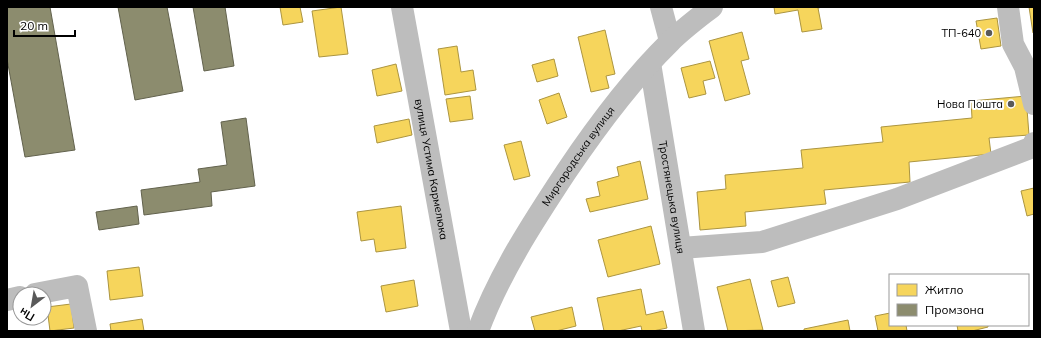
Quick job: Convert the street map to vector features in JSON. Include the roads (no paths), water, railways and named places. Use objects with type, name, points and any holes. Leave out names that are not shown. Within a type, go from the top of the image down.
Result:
[{"type":"street","name":"вулиця Устима Кармелюка","points":[[402,7],[461,331]]},
{"type":"street","points":[[661,7],[670,41]]},
{"type":"street","name":"Миргородська вулиця","points":[[478,331],[510,263],[547,201],[586,143],[618,100],[670,41],[712,7]]},
{"type":"street","points":[[1008,7],[1013,44],[1029,66],[1034,104]]},
{"type":"street","name":"Тростянецька вулиця","points":[[650,63],[694,331]]},
{"type":"street","points":[[680,248],[762,242],[897,199],[1032,147],[1034,143]]},
{"type":"street","points":[[52,291],[77,286],[86,331]]},
{"type":"place","name":"ТП-640","points":[[989,33]]},
{"type":"place","name":"Нова Пошта","points":[[1011,104]]}]
